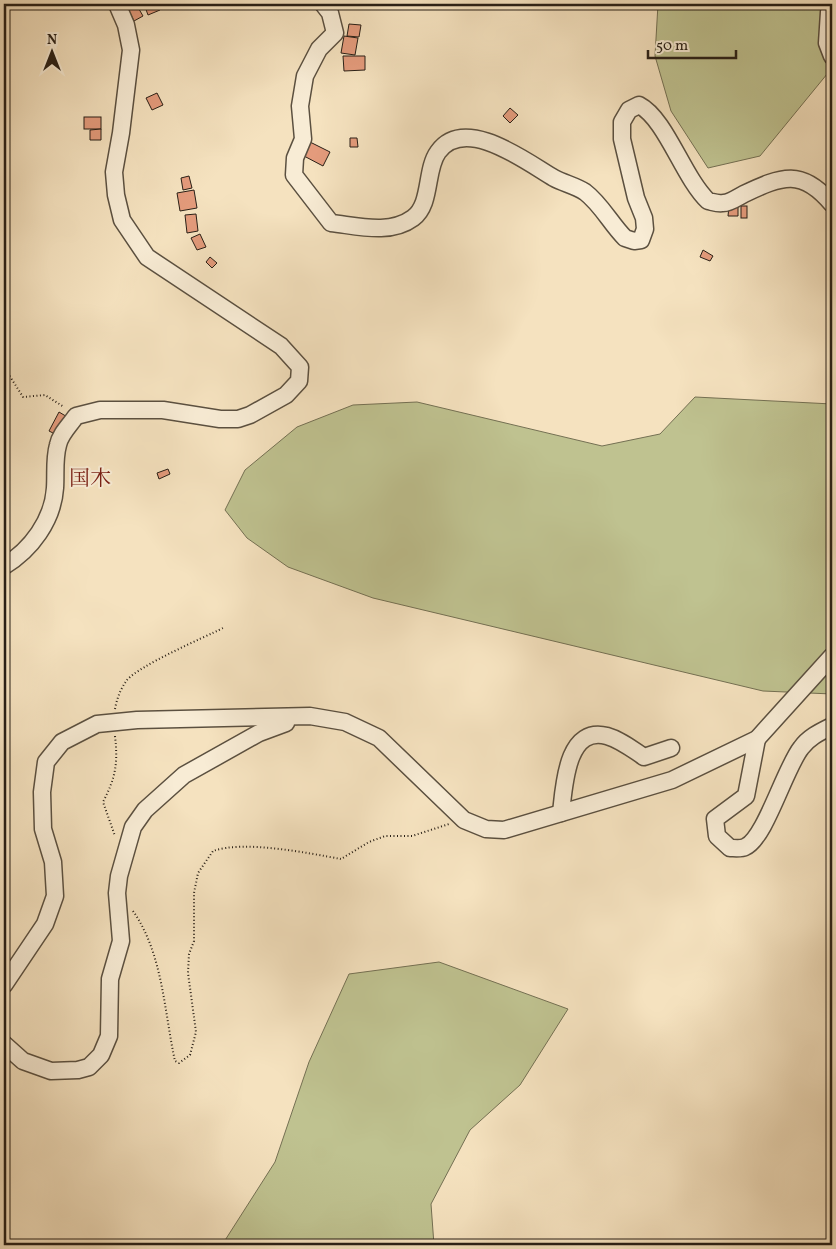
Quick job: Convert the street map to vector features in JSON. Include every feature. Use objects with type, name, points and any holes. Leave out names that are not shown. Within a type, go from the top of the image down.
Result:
[{"type":"street","points":[[4,566],[42,529],[48,516],[55,489],[55,465],[58,444],[76,416],[100,410],[163,410],[220,419],[238,419],[250,415],[286,395],[299,381],[300,367],[281,346],[147,257],[122,220],[116,195],[114,172],[121,133],[131,50],[126,25],[117,4]]},
{"type":"street","points":[[323,4],[330,13],[335,33],[319,49],[305,76],[300,106],[303,138],[295,158],[294,175],[332,223],[379,228],[395,227],[414,218],[422,206],[432,165],[438,151],[447,143],[456,139],[469,138],[491,143],[518,154],[554,178],[584,192],[625,238],[634,241],[641,240],[645,229],[644,218],[636,198],[622,139],[622,122],[629,110],[639,106],[646,109],[660,124],[676,157],[700,194],[708,201],[725,204],[774,180],[795,179],[808,183],[822,192],[832,204]]},
{"type":"street","points":[[832,9],[829,12],[827,43],[832,56]]},
{"type":"street","points":[[4,985],[46,924],[55,896],[53,862],[43,829],[42,792],[46,762],[62,742],[97,724],[310,716],[344,722],[379,738],[464,820],[486,829],[504,830],[672,780],[757,739],[832,656]]},
{"type":"street","points":[[4,1044],[23,1061],[51,1071],[78,1070],[88,1067],[101,1055],[109,1036],[110,978],[121,941],[117,893],[119,876],[133,827],[146,810],[184,775],[206,761],[259,732],[310,716]]},
{"type":"street","points":[[757,739],[746,796],[715,819],[716,836],[730,848],[744,848],[757,838],[792,761],[802,746],[815,734],[832,726]]},
{"type":"street","points":[[561,813],[565,772],[577,745],[587,737],[607,736],[644,757],[670,748]]},
{"type":"path","points":[[4,367],[23,397],[45,395],[76,416]]},
{"type":"path","points":[[132,910],[141,922],[156,961],[174,1061],[179,1063],[186,1060],[190,1055],[196,1032],[188,974],[189,954],[194,941],[194,893],[198,873],[213,851],[235,846],[298,852],[341,859],[369,842],[386,836],[412,836],[464,820]]},
{"type":"green space","points":[[658,4],[832,4],[832,68],[760,156],[708,168],[671,111],[655,56]]},
{"type":"green space","points":[[695,397],[832,404],[832,694],[763,691],[373,598],[288,567],[247,538],[225,510],[245,470],[297,427],[353,405],[417,402],[602,446],[660,434]]},
{"type":"green space","points":[[439,962],[568,1009],[520,1085],[470,1130],[431,1204],[434,1245],[222,1245],[275,1162],[309,1062],[349,974]]},
{"type":"building","points":[[136,4],[143,16],[134,21],[128,9]]},
{"type":"building","points":[[144,4],[158,4],[160,10],[148,15]]},
{"type":"building","points":[[349,24],[361,25],[359,37],[347,36]]},
{"type":"building","points":[[344,36],[358,38],[355,55],[341,53]]},
{"type":"building","points":[[343,56],[365,56],[365,70],[344,71]]},
{"type":"building","points":[[157,93],[163,105],[152,110],[146,98]]},
{"type":"building","points":[[510,108],[518,115],[510,123],[503,116]]},
{"type":"building","points":[[84,117],[101,117],[101,129],[84,129]]},
{"type":"building","points":[[101,129],[101,140],[90,140],[90,130]]},
{"type":"building","points":[[350,138],[357,138],[358,147],[350,147]]},
{"type":"building","points":[[310,142],[330,152],[323,166],[304,156]]},
{"type":"building","points":[[189,176],[192,188],[183,190],[181,178]]},
{"type":"building","points":[[194,190],[197,208],[180,211],[177,193]]},
{"type":"building","points":[[729,206],[738,207],[738,216],[728,216]]},
{"type":"building","points":[[741,206],[747,206],[747,218],[741,218]]},
{"type":"building","points":[[196,214],[198,231],[187,233],[185,215]]},
{"type":"building","points":[[200,234],[206,247],[197,250],[191,238]]},
{"type":"building","points":[[703,250],[713,256],[710,261],[700,257]]},
{"type":"building","points":[[210,257],[217,263],[212,268],[206,262]]},
{"type":"building","points":[[59,412],[69,418],[59,436],[49,431]]},
{"type":"building","points":[[168,469],[170,474],[159,479],[157,473]]},
{"type":"district","name":"国木","points":[[90,479]]}]
